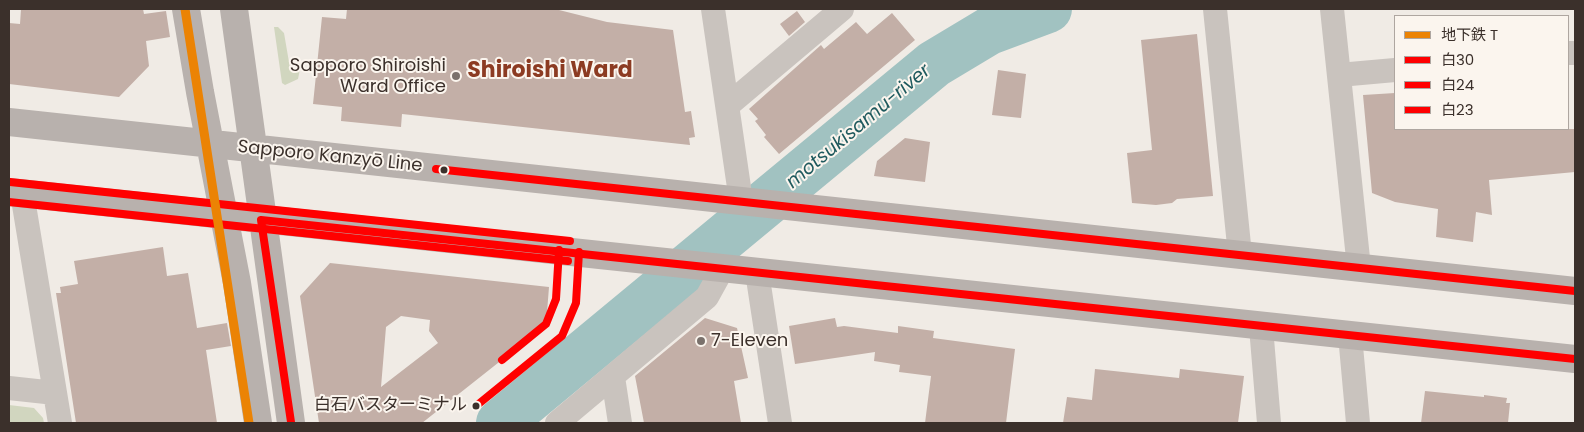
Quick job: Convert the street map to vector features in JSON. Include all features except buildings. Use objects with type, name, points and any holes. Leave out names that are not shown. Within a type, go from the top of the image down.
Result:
[{"type":"main road","points":[[186,9],[237,283],[258,423]]},
{"type":"main road","points":[[234,9],[261,220],[291,423]]},
{"type":"main road","name":"Sapporo Kanzyō Line","points":[[9,122],[1575,291]]},
{"type":"main road","points":[[15,193],[1575,359]]},
{"type":"street","points":[[713,9],[742,201]]},
{"type":"street","points":[[727,106],[842,9]]},
{"type":"street","points":[[1215,9],[1240,255]]},
{"type":"street","points":[[1332,9],[1359,268]]},
{"type":"street","points":[[1338,75],[1394,70]]},
{"type":"street","points":[[15,193],[60,423]]},
{"type":"street","points":[[557,423],[707,297],[716,268]]},
{"type":"street","points":[[757,272],[780,423]]},
{"type":"street","points":[[1261,327],[1269,423]]},
{"type":"street","points":[[1350,335],[1358,423]]},
{"type":"street","points":[[613,377],[620,423]]},
{"type":"street","points":[[9,388],[55,393]]},
{"type":"green space","points":[[274,27],[278,27],[284,33],[290,68],[300,69],[298,79],[285,85],[282,83]]},
{"type":"green space","points":[[9,405],[34,408],[43,418],[44,423],[9,423]]},
{"type":"waterway","name":"motsukisamu-river","points":[[500,423],[934,64],[989,31],[1048,9]]},
{"type":"metro line","name":"T","points":[[185,9],[249,423]]},
{"type":"transit line","name":"白30","points":[[436,169],[1575,291]]},
{"type":"transit line","name":"白23","points":[[10,182],[570,241]]},
{"type":"transit line","name":"白24","points":[[9,202],[568,261]]},
{"type":"transit line","name":"白30","points":[[291,422],[261,220],[1575,359]]},
{"type":"transit line","name":"白23","points":[[502,360],[546,324],[556,299],[559,250]]},
{"type":"transit line","name":"白24","points":[[476,406],[562,336],[576,303],[579,252]]},
{"type":"place","name":"Sapporo Shiroishi Ward Office","points":[[456,76]]},
{"type":"place","name":"7-Eleven","points":[[701,341]]},
{"type":"place","name":"白石バスターミナル","points":[[476,406]]},
{"type":"district","name":"Shiroishi Ward","points":[[550,71]]}]
